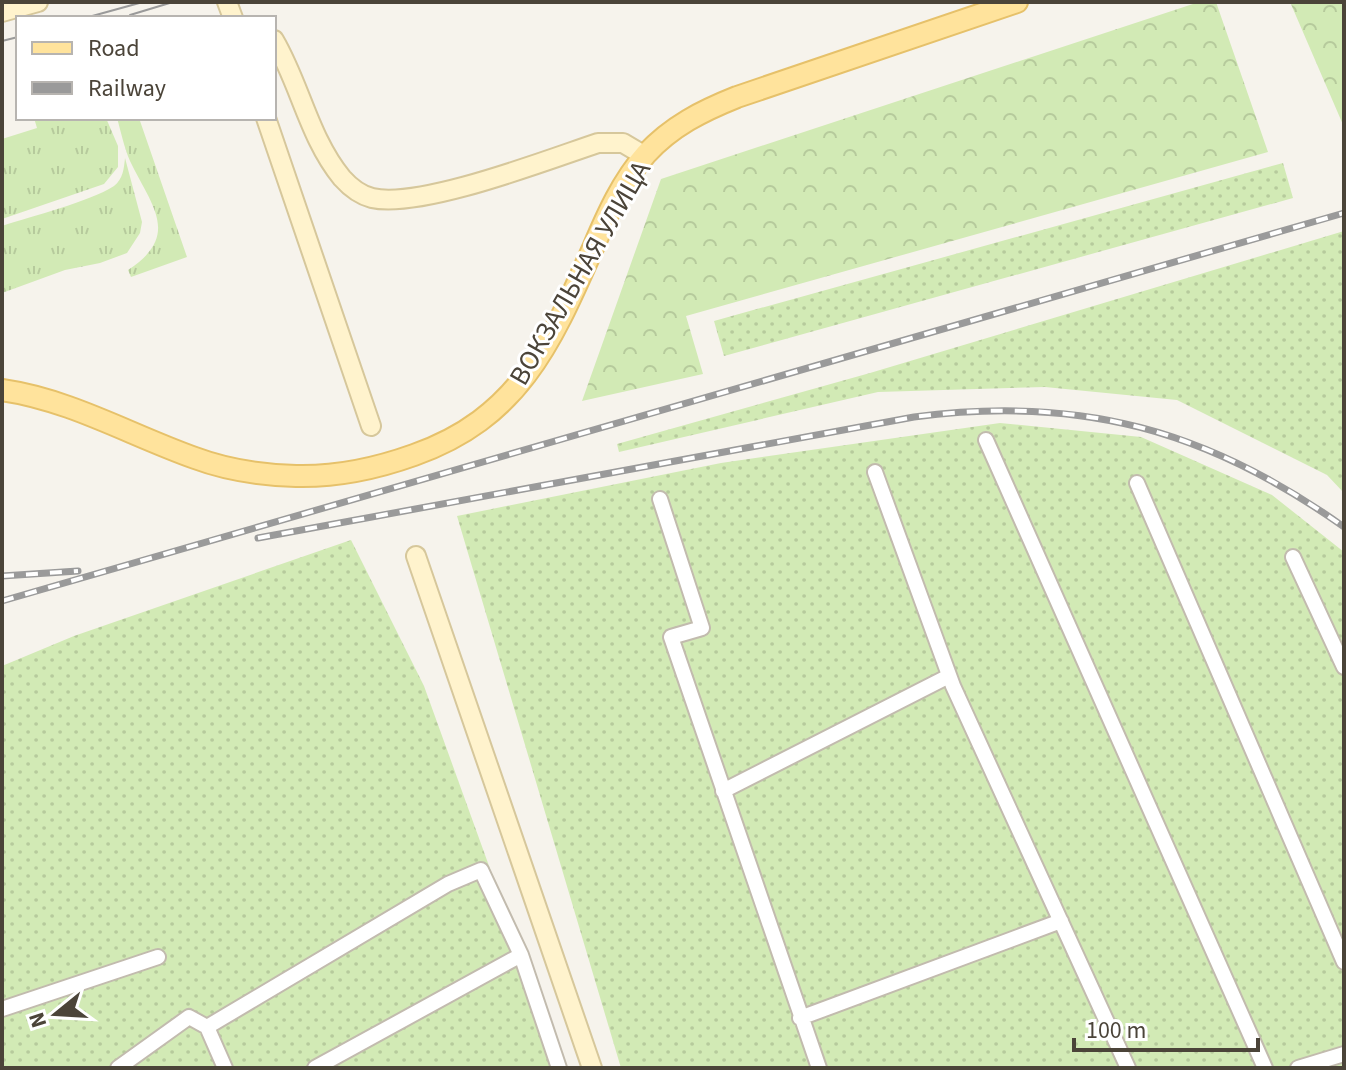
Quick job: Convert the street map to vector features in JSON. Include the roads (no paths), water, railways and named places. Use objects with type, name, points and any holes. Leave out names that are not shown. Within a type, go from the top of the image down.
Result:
[{"type":"main road","points":[[2,12],[38,2]]},
{"type":"main road","name":"ВОКЗАЛЬНАЯ УЛИЦА","points":[[2,390],[66,405],[197,459],[252,472],[294,476],[341,475],[423,453],[481,422],[506,400],[528,374],[558,322],[609,211],[632,172],[677,127],[723,103],[1017,2]]},
{"type":"main road","points":[[276,44],[331,163],[353,189],[374,198],[411,197],[445,191],[598,143],[623,143],[645,156]]},
{"type":"main road","points":[[267,120],[371,426]]},
{"type":"main road","points":[[416,556],[592,1068]]},
{"type":"street","points":[[986,440],[1265,1068]]},
{"type":"street","points":[[875,472],[949,676],[1128,1068]]},
{"type":"street","points":[[1137,483],[1344,962]]},
{"type":"street","points":[[660,499],[702,628],[671,637],[819,1068]]},
{"type":"street","points":[[1293,557],[1344,667]]},
{"type":"street","points":[[723,791],[949,676]]},
{"type":"street","points":[[207,1027],[448,884],[481,870],[521,955],[559,1068]]},
{"type":"street","points":[[800,1018],[1061,921]]},
{"type":"street","points":[[315,1068],[521,955]]},
{"type":"street","points":[[2,1009],[158,957]]},
{"type":"street","points":[[118,1068],[189,1017],[207,1027],[225,1068]]},
{"type":"street","points":[[1298,1068],[1344,1054]]},
{"type":"tram line","points":[[92,16],[143,2]]},
{"type":"tram line","points":[[130,15],[173,2]]},
{"type":"tram line","points":[[2,41],[16,38]]},
{"type":"railway","points":[[2,601],[1344,213]]},
{"type":"railway","points":[[258,538],[914,417],[975,411],[1032,411],[1140,427],[1192,444],[1243,466],[1344,527]]},
{"type":"railway","points":[[2,576],[78,571]]}]
